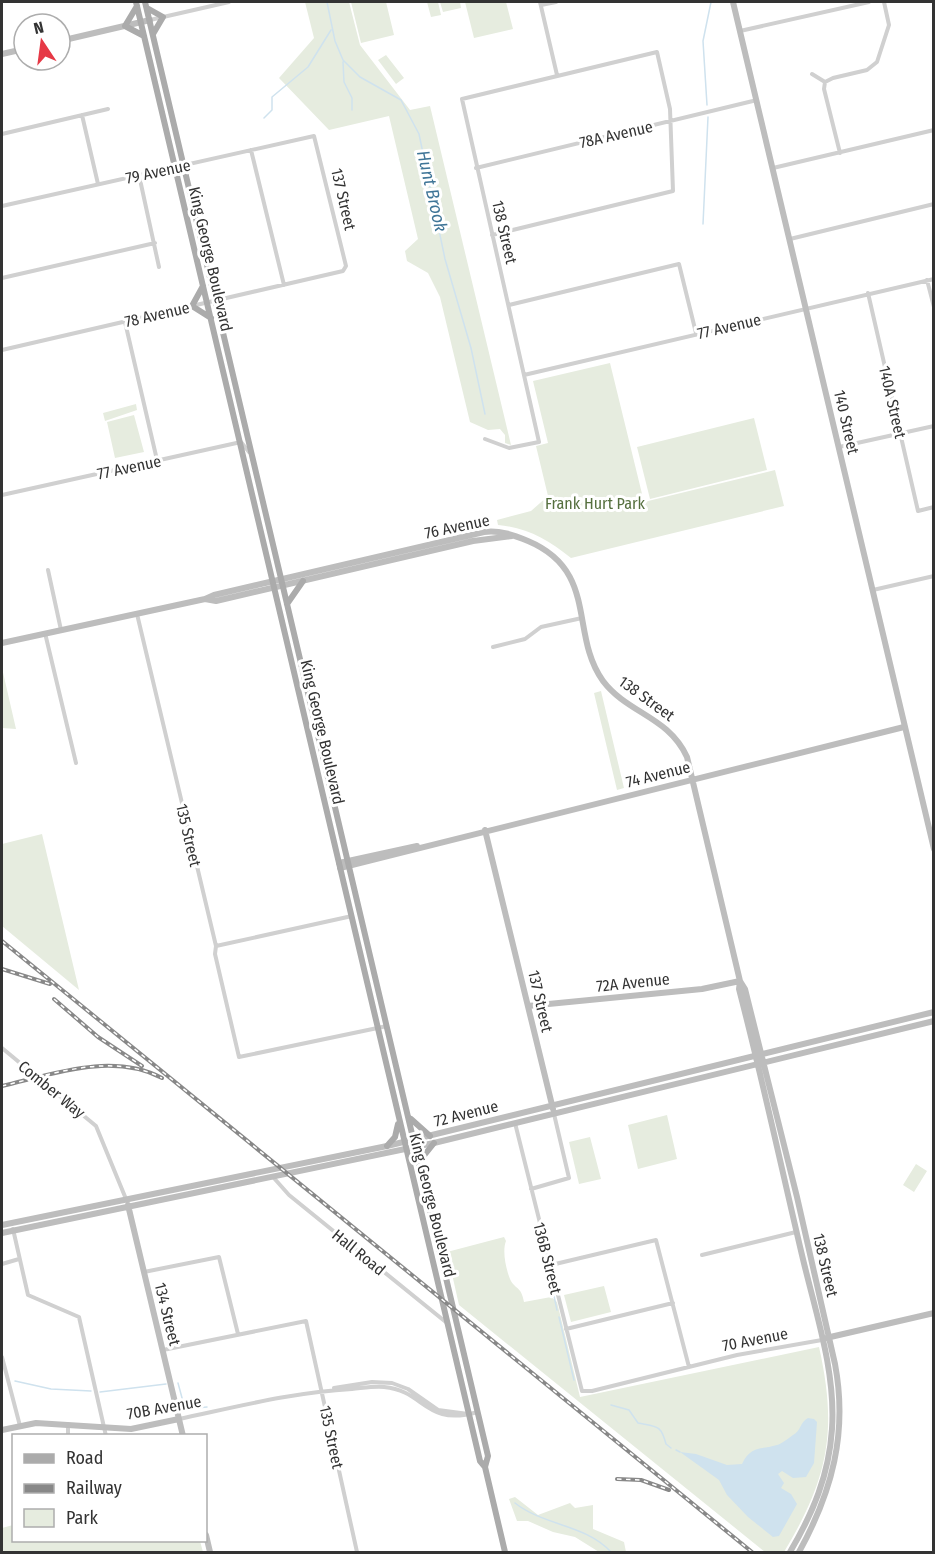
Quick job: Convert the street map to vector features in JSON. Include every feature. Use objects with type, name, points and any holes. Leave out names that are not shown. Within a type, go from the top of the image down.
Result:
[{"type":"main road","name":"140 Street","points":[[733,2],[933,849]]},
{"type":"main road","points":[[125,26],[137,4]]},
{"type":"main road","name":"King George Boulevard","points":[[137,4],[241,442],[278,583],[287,604],[421,1166],[488,1456],[485,1467]]},
{"type":"main road","points":[[146,5],[163,17],[153,34]]},
{"type":"main road","name":"King George Boulevard","points":[[146,5],[252,454],[278,583],[398,1121],[480,1461],[485,1467],[505,1552]]},
{"type":"main road","points":[[72,38],[150,20]]},
{"type":"main road","points":[[125,26],[144,36]]},
{"type":"main road","points":[[203,286],[192,306],[211,318]]},
{"type":"main road","name":"76 Avenue","points":[[2,643],[278,583],[484,532],[502,531],[512,536]]},
{"type":"main road","points":[[432,552],[441,546],[478,537],[484,532]]},
{"type":"main road","name":"76 Avenue","points":[[278,583],[303,581],[512,536]]},
{"type":"main road","name":"138 Street","points":[[512,536],[542,548],[558,560],[574,585],[593,661],[602,679],[618,696],[671,732],[683,747],[694,779],[740,981],[739,989],[761,1059],[825,1339],[832,1392],[830,1450],[818,1499],[790,1552]]},
{"type":"main road","points":[[287,604],[303,581]]},
{"type":"main road","name":"74 Avenue","points":[[340,866],[904,727]]},
{"type":"main road","name":"137 Street","points":[[485,830],[554,1114]]},
{"type":"main road","points":[[352,916],[357,921],[365,957],[373,969]]},
{"type":"main road","name":"72A Avenue","points":[[528,1006],[702,989],[740,981]]},
{"type":"main road","name":"72 Avenue","points":[[2,1233],[405,1150],[515,1124],[933,1012]]},
{"type":"main road","name":"72 Avenue","points":[[2,1225],[387,1146],[552,1106],[933,1021]]},
{"type":"main road","name":"138 Street","points":[[761,1059],[797,1232],[839,1384],[839,1444],[825,1502],[799,1552]]},
{"type":"main road","points":[[409,1116],[418,1128],[430,1136]]},
{"type":"main road","points":[[387,1146],[395,1137],[398,1121]]},
{"type":"main road","points":[[421,1166],[422,1158],[434,1143]]},
{"type":"main road","name":"134 Street","points":[[126,1199],[183,1434]]},
{"type":"main road","name":"70 Avenue","points":[[825,1339],[933,1313]]},
{"type":"main road","points":[[447,1323],[459,1333]]},
{"type":"main road","name":"70B Avenue","points":[[2,1430],[36,1423],[134,1429],[179,1419]]},
{"type":"street","points":[[150,20],[229,2]]},
{"type":"street","points":[[492,235],[673,191],[670,121],[657,52],[557,75],[541,3],[556,2]]},
{"type":"street","points":[[740,31],[869,2]]},
{"type":"street","points":[[825,82],[832,78],[867,70],[878,62],[889,25],[884,2]]},
{"type":"street","points":[[812,74],[825,82]]},
{"type":"street","name":"138 Street","points":[[485,439],[509,448],[539,442],[462,99],[557,75]]},
{"type":"street","points":[[825,82],[824,89],[840,153]]},
{"type":"street","name":"78A Avenue","points":[[476,168],[757,100]]},
{"type":"street","points":[[2,134],[108,109]]},
{"type":"street","points":[[82,115],[98,184]]},
{"type":"street","points":[[773,168],[933,130]]},
{"type":"street","name":"79 Avenue","points":[[2,206],[314,136]]},
{"type":"street","name":"137 Street","points":[[314,136],[346,269]]},
{"type":"street","points":[[251,150],[284,285]]},
{"type":"street","points":[[139,174],[159,267]]},
{"type":"street","points":[[790,239],[933,204]]},
{"type":"street","points":[[2,278],[155,243]]},
{"type":"street","points":[[509,305],[679,264],[696,333]]},
{"type":"street","name":"78 Avenue","points":[[2,350],[346,269]]},
{"type":"street","name":"77 Avenue","points":[[524,375],[933,279]]},
{"type":"street","points":[[927,280],[933,307]]},
{"type":"street","name":"140A Street","points":[[868,293],[918,511],[933,507]]},
{"type":"street","points":[[125,322],[158,460]]},
{"type":"street","points":[[839,447],[933,426]]},
{"type":"street","points":[[241,442],[252,454]]},
{"type":"street","name":"77 Avenue","points":[[2,495],[241,442]]},
{"type":"street","points":[[48,570],[61,630]]},
{"type":"street","points":[[872,591],[933,576]]},
{"type":"street","name":"135 Street","points":[[137,614],[216,946],[215,954],[239,1057],[378,1027]]},
{"type":"street","points":[[493,647],[525,639],[541,627],[583,617]]},
{"type":"street","points":[[45,633],[76,763]]},
{"type":"street","points":[[216,946],[352,916]]},
{"type":"street","points":[[378,1027],[387,1026]]},
{"type":"street","name":"Comber Way","points":[[2,1048],[96,1126],[126,1199]]},
{"type":"street","name":"137 Street","points":[[531,1189],[569,1178],[554,1114]]},
{"type":"street","name":"136B Street","points":[[515,1124],[582,1391]]},
{"type":"street","name":"Hall Road","points":[[273,1177],[289,1196],[447,1323]]},
{"type":"street","points":[[11,1223],[29,1296],[79,1317],[106,1434]]},
{"type":"street","points":[[702,1255],[797,1232]]},
{"type":"street","points":[[550,1264],[656,1240],[689,1367]]},
{"type":"street","points":[[144,1272],[219,1257],[238,1334],[163,1350]]},
{"type":"street","points":[[2,1264],[19,1260]]},
{"type":"street","points":[[566,1329],[673,1303]]},
{"type":"street","name":"135 Street","points":[[238,1334],[306,1321],[357,1552]]},
{"type":"street","name":"70 Avenue","points":[[582,1391],[592,1391],[689,1367],[825,1339]]},
{"type":"street","points":[[2,1357],[20,1426]]},
{"type":"street","name":"70B Avenue","points":[[179,1419],[372,1382],[392,1383],[408,1389],[438,1410],[469,1414]]},
{"type":"street","points":[[469,1414],[478,1412]]},
{"type":"street","points":[[68,1424],[68,1434]]},
{"type":"green space","points":[[305,2],[349,2],[360,45],[410,110],[430,106],[511,445],[505,443],[505,435],[500,429],[488,430],[470,422],[440,297],[428,273],[407,261],[405,251],[418,239],[389,116],[329,130],[279,78],[314,38]]},
{"type":"green space","points":[[351,2],[386,2],[394,35],[361,43]]},
{"type":"green space","points":[[427,2],[438,2],[441,15],[431,17]]},
{"type":"green space","points":[[440,2],[460,2],[461,8],[443,12]]},
{"type":"green space","points":[[465,2],[506,2],[513,29],[474,38]]},
{"type":"green space","points":[[386,55],[404,78],[396,84],[378,60]]},
{"type":"green space","name":"Frank Hurt Park","points":[[610,363],[644,502],[775,470],[784,506],[571,558],[537,536],[519,529],[498,525],[497,520],[531,511],[548,496],[536,446],[548,443],[533,381]]},
{"type":"green space","points":[[136,404],[137,410],[105,421],[103,413]]},
{"type":"green space","points":[[134,415],[144,452],[115,458],[107,422]]},
{"type":"green space","points":[[754,418],[767,470],[650,499],[637,447]]},
{"type":"green space","points":[[2,668],[16,729],[2,728]]},
{"type":"green space","points":[[601,691],[624,788],[617,790],[594,693]]},
{"type":"green space","points":[[42,834],[79,990],[2,926],[2,844]]},
{"type":"green space","points":[[667,1115],[677,1159],[638,1169],[628,1125]]},
{"type":"green space","points":[[590,1137],[601,1179],[579,1184],[569,1142]]},
{"type":"green space","points":[[916,1164],[927,1171],[914,1192],[903,1185]]},
{"type":"green space","points":[[504,1237],[506,1241],[505,1260],[509,1275],[520,1290],[524,1302],[551,1297],[557,1302],[580,1397],[819,1347],[828,1404],[825,1454],[811,1501],[784,1552],[765,1552],[459,1305],[447,1252]]},
{"type":"green space","points":[[604,1286],[611,1312],[571,1322],[564,1295]]},
{"type":"green space","points":[[515,1497],[538,1515],[570,1503],[575,1508],[593,1505],[593,1529],[624,1542],[626,1552],[599,1552],[575,1537],[553,1532],[528,1521],[517,1521],[509,1499]]},
{"type":"green space","points":[[12,1525],[12,1542],[200,1542],[203,1552],[2,1552],[2,1528]]},
{"type":"water","points":[[808,1418],[817,1422],[814,1463],[806,1477],[793,1478],[782,1471],[778,1474],[784,1483],[781,1488],[791,1494],[797,1504],[779,1536],[773,1537],[748,1517],[727,1495],[719,1480],[680,1452],[696,1454],[727,1465],[742,1464],[753,1451],[777,1445],[796,1433]]},
{"type":"waterway","name":"Hunt Brook","points":[[327,2],[335,41],[343,60],[360,77],[401,100],[419,134],[445,259],[471,348],[485,414]]},
{"type":"waterway","points":[[707,105],[703,41],[711,2]]},
{"type":"waterway","points":[[264,118],[272,110],[272,97],[308,67],[331,30]]},
{"type":"waterway","points":[[343,62],[344,82],[352,98],[352,110]]},
{"type":"waterway","points":[[703,224],[708,117]]},
{"type":"waterway","points":[[549,1273],[557,1310]]},
{"type":"waterway","points":[[559,1317],[574,1380]]},
{"type":"waterway","points":[[15,1381],[51,1389],[91,1391]]},
{"type":"waterway","points":[[178,1383],[185,1409],[207,1407]]},
{"type":"waterway","points":[[100,1392],[166,1384]]},
{"type":"waterway","points":[[611,1405],[629,1410],[638,1423],[658,1428],[666,1444],[671,1448]]},
{"type":"waterway","points":[[676,1450],[680,1452]]},
{"type":"waterway","points":[[515,1503],[526,1511],[589,1536],[611,1552]]},
{"type":"railway","points":[[2,941],[752,1552]]},
{"type":"railway","points":[[2,969],[50,984]]},
{"type":"railway","points":[[54,999],[98,1037],[142,1066]]},
{"type":"railway","points":[[2,1086],[62,1071],[103,1066],[143,1070],[162,1078]]},
{"type":"railway","points":[[617,1479],[641,1480],[669,1490]]}]
